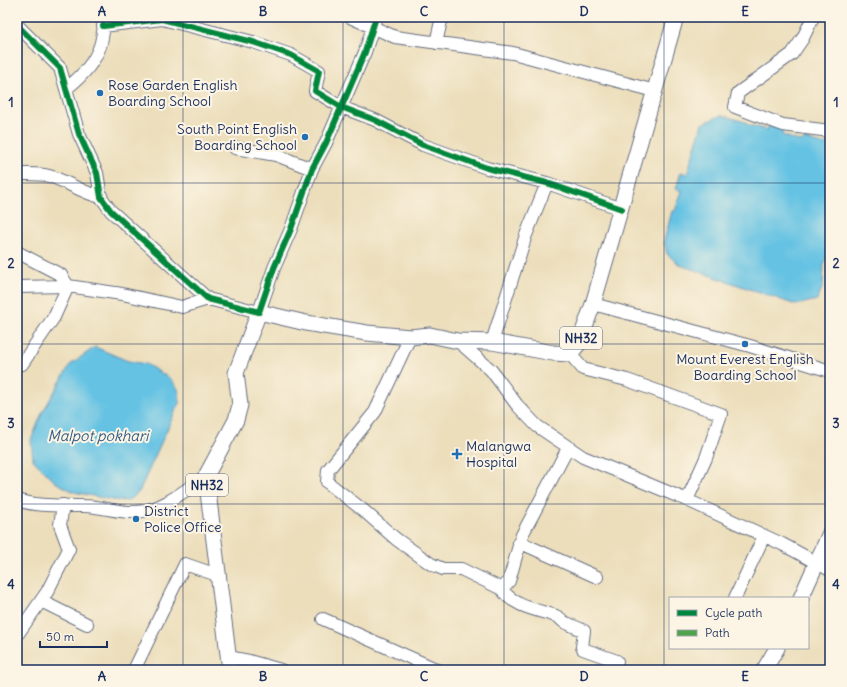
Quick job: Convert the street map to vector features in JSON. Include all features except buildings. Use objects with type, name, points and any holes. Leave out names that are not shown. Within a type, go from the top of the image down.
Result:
[{"type":"main road","name":"NH32","points":[[229,663],[206,476],[236,420],[240,405],[236,373],[259,312],[306,323],[410,337],[430,335],[458,340],[492,342],[553,354],[570,354],[579,343],[593,304],[622,209],[676,17]]},
{"type":"main road","points":[[802,597],[823,567],[830,534]]},
{"type":"main road","points":[[764,670],[776,649]]},
{"type":"street","points":[[350,17],[374,22],[395,37],[513,53],[655,91]]},
{"type":"street","points":[[436,43],[442,17]]},
{"type":"street","points":[[813,17],[803,38],[792,54],[738,92],[735,107],[783,125],[830,131]]},
{"type":"street","points":[[67,88],[82,76],[93,60],[100,46],[105,21],[162,18],[253,42],[291,55],[319,71],[315,91],[341,107],[375,120],[423,144],[487,168],[548,183],[622,209]]},
{"type":"street","points":[[17,25],[60,68],[79,134],[96,172],[101,197],[111,211],[208,299],[259,312],[274,268],[291,229],[312,169],[326,143],[365,52],[374,22]]},
{"type":"street","points":[[235,148],[276,155],[312,169]]},
{"type":"street","points":[[17,174],[47,175],[72,184],[87,194],[101,197]]},
{"type":"street","points":[[492,342],[526,235],[548,183]]},
{"type":"street","points":[[17,252],[61,276],[68,286]]},
{"type":"street","points":[[17,287],[68,286],[122,294],[182,307],[208,299]]},
{"type":"street","points":[[22,364],[54,317],[68,286]]},
{"type":"street","points":[[593,304],[750,346],[830,370]]},
{"type":"street","points":[[410,337],[375,412],[328,470],[327,482],[363,510],[396,539],[431,564],[442,569],[461,568],[502,589],[506,596],[520,604],[559,617],[565,622],[584,631],[583,649],[617,661]]},
{"type":"street","points":[[458,340],[491,370],[517,405],[537,426],[568,448],[583,457],[686,500],[764,536],[823,567]]},
{"type":"street","points":[[570,354],[583,370],[628,380],[721,414],[706,458],[686,500]]},
{"type":"street","points":[[502,589],[509,581],[519,542],[568,448]]},
{"type":"street","points":[[17,500],[45,506],[86,506],[135,512],[158,507],[174,499],[206,476]]},
{"type":"street","points":[[17,635],[41,601],[69,549],[60,525],[63,505]]},
{"type":"street","points":[[735,597],[764,536]]},
{"type":"street","points":[[519,542],[597,577]]},
{"type":"street","points":[[134,670],[185,564],[217,575]]},
{"type":"street","points":[[41,601],[87,624]]},
{"type":"street","points":[[323,618],[438,670]]},
{"type":"street","points":[[229,663],[249,660],[281,670]]},
{"type":"water","points":[[721,115],[767,130],[769,125],[783,129],[782,135],[802,142],[804,139],[830,146],[830,238],[824,265],[823,286],[817,300],[796,305],[680,265],[667,254],[664,241],[672,211],[675,211],[682,191],[676,189],[681,172],[687,174],[702,124]]},
{"type":"water","name":"Malpot pokhari","points":[[95,347],[128,361],[146,364],[171,379],[178,389],[180,401],[139,492],[128,501],[112,500],[74,492],[55,482],[33,460],[31,440],[42,413],[70,365]]},
{"type":"marked path","points":[[814,17],[830,20]]},
{"type":"cycle path","points":[[17,25],[60,68],[79,134],[97,173],[101,197],[111,211],[208,299],[259,312],[274,268],[291,229],[312,169],[326,143],[365,52],[376,17]]},
{"type":"cycle path","points":[[103,26],[162,19],[253,42],[291,55],[319,71],[315,91],[341,107],[375,120],[423,145],[487,168],[547,183],[622,209]]},
{"type":"place","name":"Rose Garden English Boarding School","points":[[100,93]]},
{"type":"place","name":"South Point English Boarding School","points":[[305,137]]},
{"type":"place","name":"Mount Everest English Boarding School","points":[[745,344]]},
{"type":"place","name":"Malangwa Hospital","points":[[457,454]]},
{"type":"place","name":"District Police Office","points":[[136,519]]}]
